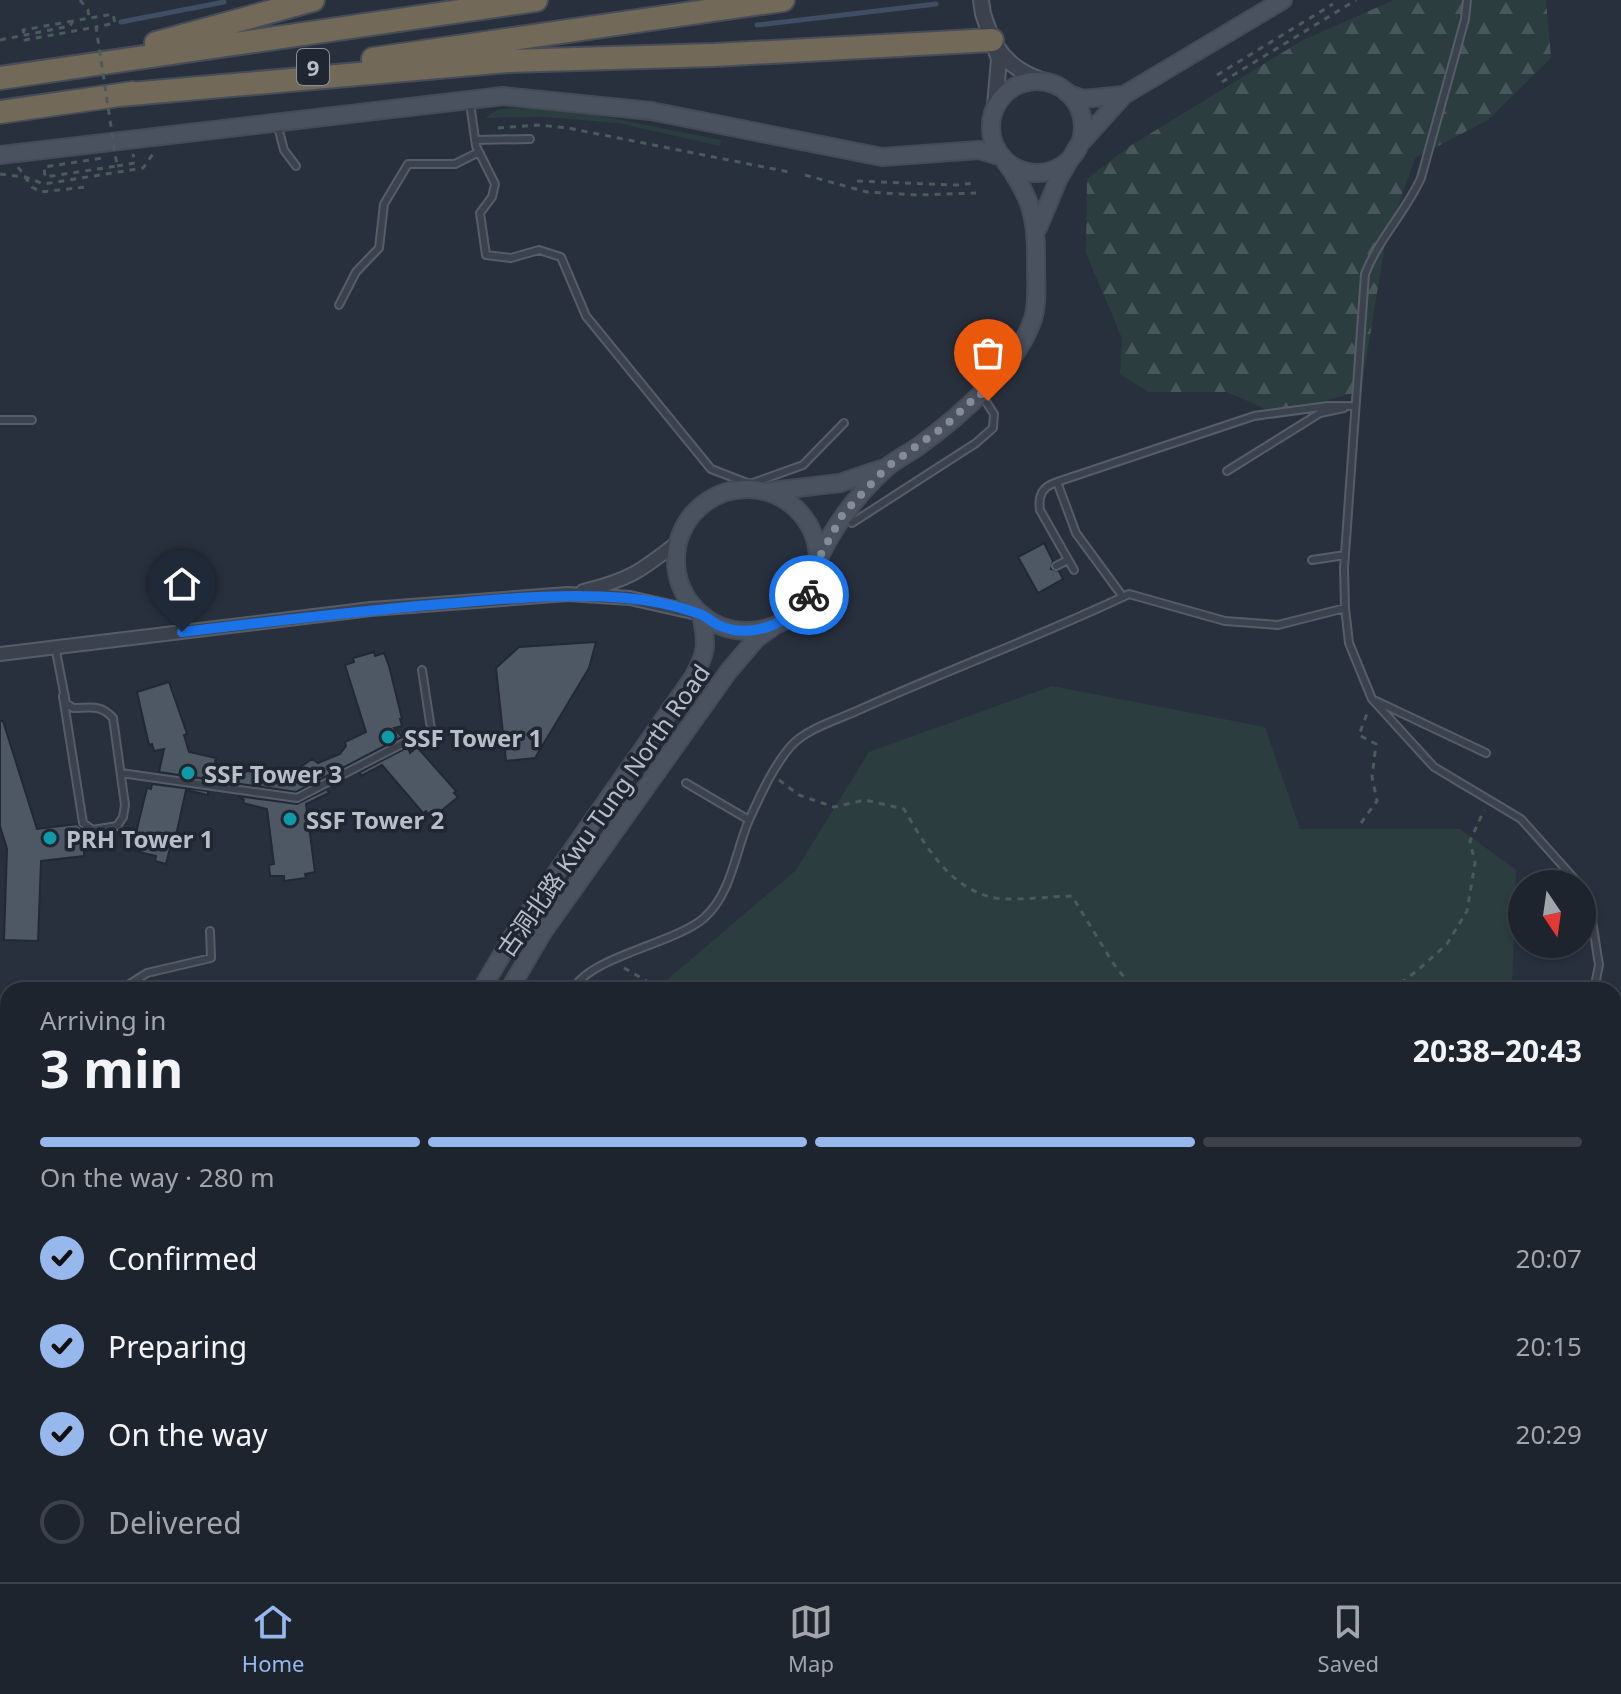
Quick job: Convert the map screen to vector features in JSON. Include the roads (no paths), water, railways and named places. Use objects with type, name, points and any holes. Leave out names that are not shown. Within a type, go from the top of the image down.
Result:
[{"type":"highway","points":[[66,68],[313,0]]},
{"type":"highway","name":"9","points":[[0,78],[536,0]]},
{"type":"highway","name":"9","points":[[0,112],[783,0]]},
{"type":"highway","points":[[119,95],[507,61],[714,55],[992,40]]},
{"type":"main road","points":[[7,160],[277,122],[503,96],[651,111],[882,157],[979,150],[1003,159],[1018,170],[1033,174],[1062,166],[1124,95],[1283,0]]},
{"type":"main road","points":[[944,152],[964,149],[978,141],[985,134],[1005,94],[1017,85],[1032,81],[1047,82],[1083,99],[1124,95]]},
{"type":"main road","points":[[1067,93],[1081,112],[1081,142]]},
{"type":"main road","name":"古洞北路 Kwu Tung North Road","points":[[514,982],[543,932],[728,672],[756,639],[789,617],[811,591],[819,558],[843,514],[887,467],[945,426],[980,393],[1023,342],[1034,316],[1037,234],[1029,199],[991,135],[993,113]]},
{"type":"main road","name":"古洞北路 Kwu Tung North Road","points":[[1037,234],[1059,178],[1081,142]]},
{"type":"main road","name":"古洞北路 Kwu Tung North Road","points":[[486,982],[517,929],[704,659],[707,641],[701,614],[687,598],[679,580],[676,561],[678,542],[689,519],[697,509],[718,495],[749,489],[768,491],[840,483],[887,467]]},
{"type":"main road","points":[[768,491],[800,511],[813,533],[819,558]]},
{"type":"main road","points":[[701,614],[718,625],[736,630],[774,626]]},
{"type":"street","points":[[981,0],[999,59],[1000,73],[993,113]]},
{"type":"street","points":[[992,40],[1004,58],[1025,74],[1047,82]]},
{"type":"street","points":[[568,594],[618,583],[651,564],[678,542]]},
{"type":"street","points":[[0,654],[371,609],[568,594],[630,598],[701,614]]},
{"type":"lane","points":[[1467,0],[1465,19],[1421,178],[1410,201],[1374,250],[1365,274],[1345,555],[1345,608],[1349,643],[1372,699],[1434,767],[1521,819],[1566,870]]},
{"type":"lane","points":[[470,100],[475,140],[495,184],[492,197],[480,213],[486,255],[511,258],[539,250],[561,257],[586,316],[711,469],[750,484],[803,465],[844,423]]},
{"type":"lane","points":[[277,122],[284,150],[296,166]]},
{"type":"lane","points":[[475,140],[530,139]]},
{"type":"lane","points":[[339,305],[356,272],[379,248],[384,204],[408,164],[455,164],[479,152]]},
{"type":"lane","points":[[852,523],[976,443],[993,428],[994,414],[980,393]]},
{"type":"lane","points":[[1074,570],[1040,510],[1042,491],[1057,482],[1254,416],[1328,406],[1355,406]]},
{"type":"lane","points":[[1227,471],[1320,413],[1355,406]]},
{"type":"lane","points":[[0,420],[32,420]]},
{"type":"lane","points":[[1057,482],[1076,533],[1123,597]]},
{"type":"lane","points":[[1312,560],[1345,555]]},
{"type":"lane","points":[[1056,566],[1068,560]]},
{"type":"lane","points":[[576,982],[613,960],[682,932],[704,917],[723,895],[749,820],[773,775],[793,743],[814,731],[1129,594],[1225,621],[1278,625],[1345,608]]},
{"type":"lane","points":[[55,646],[83,823],[93,830],[117,826],[123,817],[125,805],[113,718],[96,706],[73,708],[63,696]]},
{"type":"lane","points":[[121,773],[297,798],[431,729],[422,670]]},
{"type":"lane","points":[[1372,699],[1486,753]]},
{"type":"lane","points":[[686,783],[749,820]]},
{"type":"lane","points":[[133,982],[147,973],[211,958],[210,931]]},
{"type":"lane","points":[[1596,946],[1599,965],[1596,982]]},
{"type":"waterway","points":[[121,22],[224,2]]},
{"type":"waterway","points":[[757,25],[936,4]]},
{"type":"place","name":"SSF Tower 1","points":[[388,737]]},
{"type":"place","name":"SSF Tower 3","points":[[188,773]]},
{"type":"place","name":"SSF Tower 2","points":[[290,819]]},
{"type":"place","name":"PRH Tower 1","points":[[50,838]]}]
